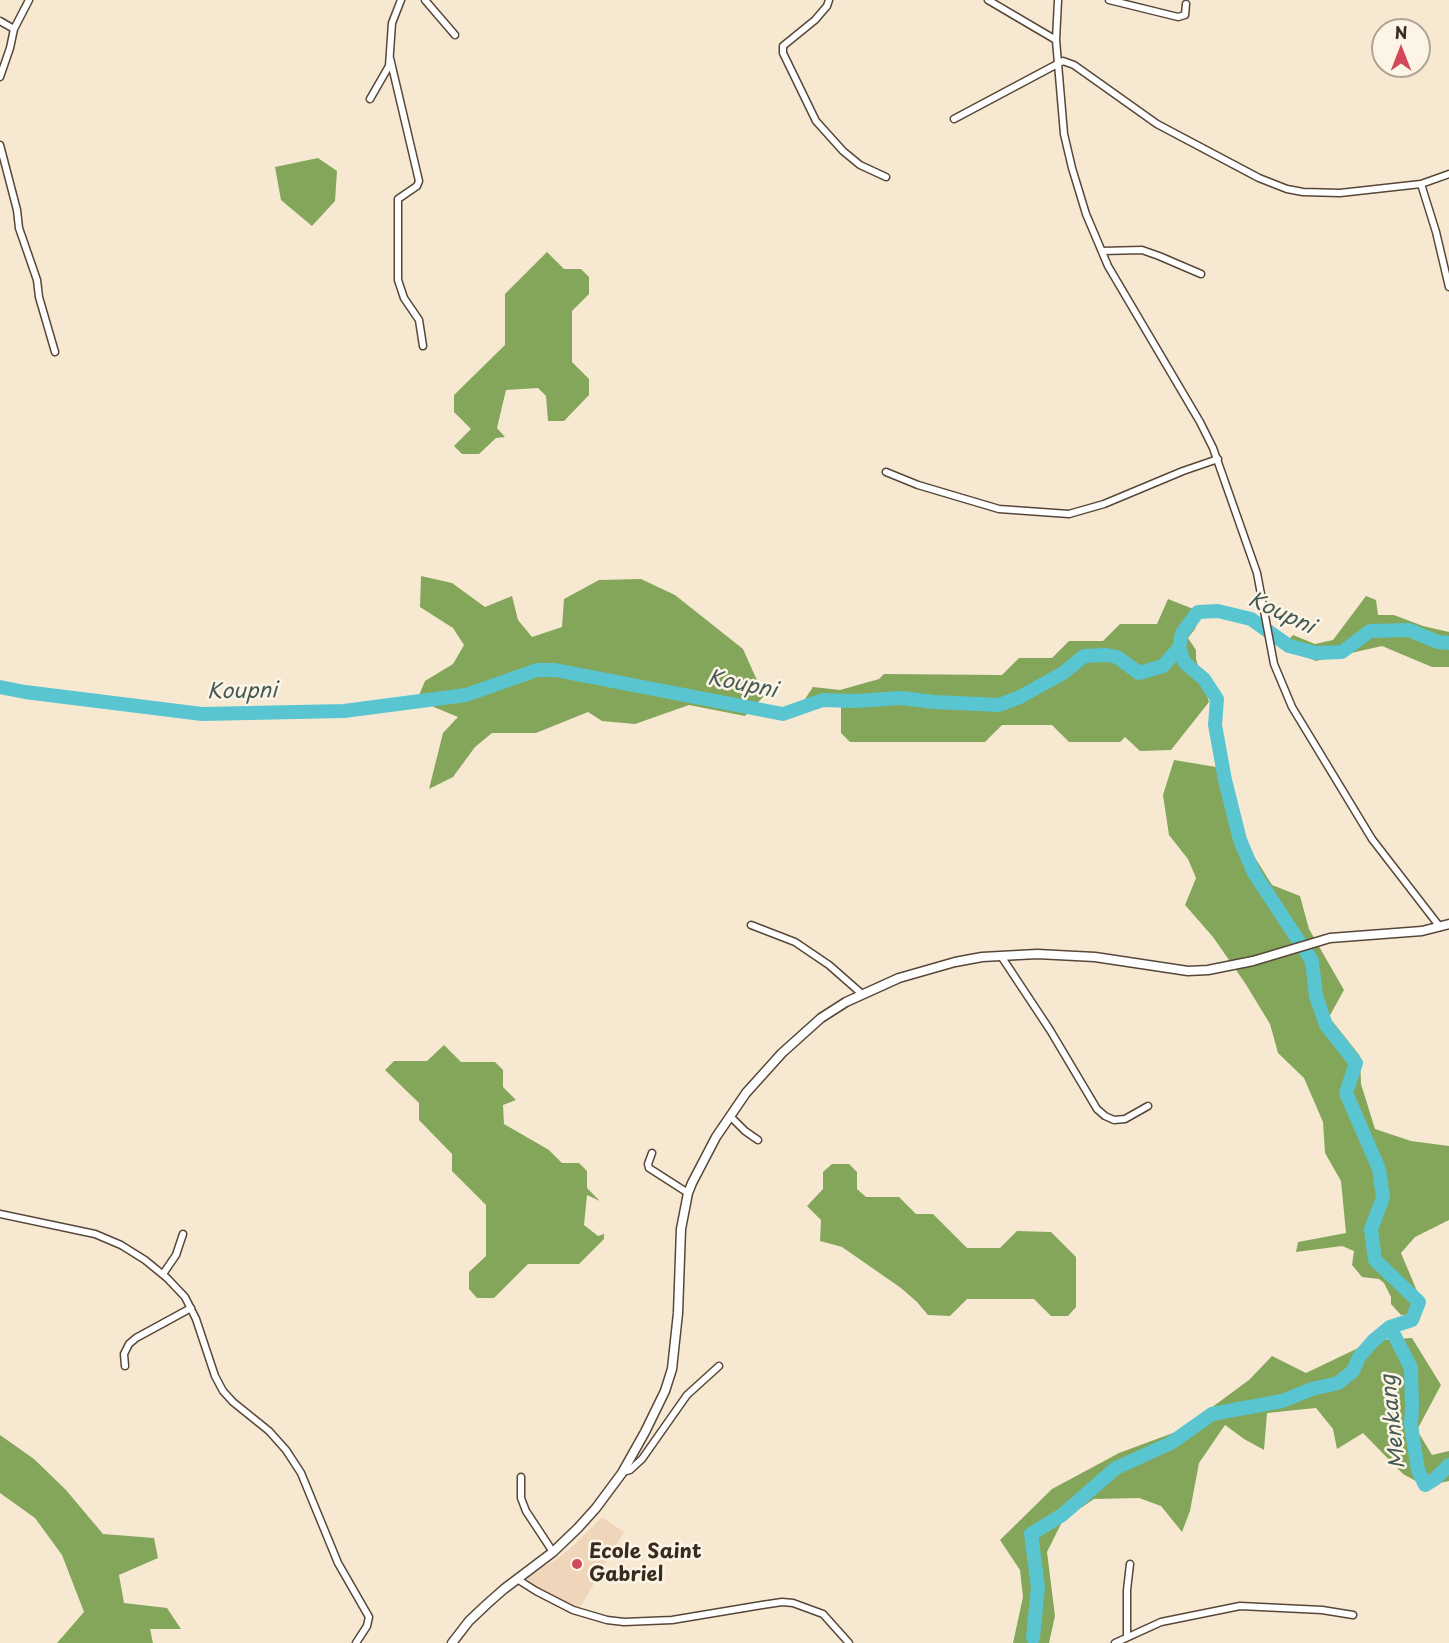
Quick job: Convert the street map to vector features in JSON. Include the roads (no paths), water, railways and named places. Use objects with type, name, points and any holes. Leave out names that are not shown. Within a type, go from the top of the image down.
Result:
[{"type":"main road","points":[[452,1643],[487,1604],[553,1552],[596,1508],[622,1473],[665,1391],[672,1369],[677,1332],[681,1229],[688,1193],[705,1156],[730,1117],[764,1073],[800,1035],[821,1018],[862,994],[899,978],[955,962],[1037,954],[1095,957],[1188,971],[1208,970],[1252,961],[1312,942],[1342,936],[1422,931],[1445,926]]},
{"type":"street","points":[[0,77],[14,29],[29,0]]},
{"type":"street","points":[[370,99],[386,73],[390,58],[392,23],[401,0]]},
{"type":"street","points":[[425,0],[455,35]]},
{"type":"street","points":[[829,0],[828,6],[815,20],[783,46],[783,53],[816,120],[843,152],[860,165],[886,177]]},
{"type":"street","points":[[988,0],[1056,40]]},
{"type":"street","points":[[1058,0],[1056,40],[1064,134],[1079,196],[1102,251],[1125,296],[1200,422],[1218,459],[1257,573],[1274,664],[1282,686],[1372,839],[1445,926]]},
{"type":"street","points":[[1109,0],[1178,17],[1185,15],[1186,4]]},
{"type":"street","points":[[0,21],[14,29]]},
{"type":"street","points":[[390,58],[420,181],[417,186],[398,199],[398,280],[404,298],[419,320],[423,346]]},
{"type":"street","points":[[954,119],[1058,62],[1068,62],[1164,128],[1187,138],[1259,178],[1287,189],[1340,193],[1421,184],[1449,174]]},
{"type":"street","points":[[0,145],[3,171],[55,352]]},
{"type":"street","points":[[1421,184],[1436,232],[1449,287]]},
{"type":"street","points":[[1102,251],[1142,250],[1201,274]]},
{"type":"street","points":[[886,472],[918,485],[999,509],[1069,514],[1104,504],[1218,459]]},
{"type":"street","points":[[751,924],[795,942],[836,970],[862,994]]},
{"type":"street","points":[[1001,956],[1050,1030],[1097,1109],[1114,1120],[1125,1119],[1148,1106]]},
{"type":"street","points":[[730,1117],[758,1140]]},
{"type":"street","points":[[652,1153],[649,1168],[688,1193]]},
{"type":"street","points":[[0,1214],[95,1233],[120,1245],[163,1274],[185,1297],[215,1376],[224,1391],[233,1402],[269,1431],[286,1450],[301,1473],[338,1563],[369,1617],[367,1626],[356,1643]]},
{"type":"street","points":[[163,1274],[176,1255],[183,1234]]},
{"type":"street","points":[[125,1366],[124,1354],[129,1344],[191,1308]]},
{"type":"street","points":[[622,1473],[630,1470],[642,1459],[687,1395],[719,1366]]},
{"type":"street","points":[[520,1477],[521,1498],[526,1511],[553,1552]]},
{"type":"street","points":[[1127,1636],[1127,1590],[1130,1564]]},
{"type":"street","points":[[517,1579],[573,1610],[607,1620],[624,1622],[672,1620],[772,1604],[794,1603],[824,1614],[849,1643]]},
{"type":"street","points":[[1115,1643],[1161,1622],[1240,1606],[1322,1610],[1353,1615]]},
{"type":"waterway","name":"Koupni","points":[[0,687],[202,714],[344,711],[466,695],[537,670],[555,670],[783,714],[823,700],[902,698],[999,705],[1020,697],[1063,673],[1084,656],[1117,657],[1139,673],[1163,666],[1179,648],[1182,633],[1198,612],[1218,611],[1251,619],[1289,646],[1316,653],[1342,652],[1370,631],[1409,630],[1438,642],[1449,643]]},
{"type":"waterway","points":[[1033,1638],[1038,1587],[1031,1534],[1062,1515],[1116,1468],[1171,1443],[1212,1414],[1282,1401],[1312,1389],[1338,1383],[1353,1371],[1359,1357],[1373,1341],[1390,1327],[1412,1320],[1419,1302],[1375,1260],[1371,1229],[1383,1198],[1379,1169],[1346,1093],[1356,1063],[1326,1025],[1316,996],[1312,961],[1254,873],[1240,840],[1225,780],[1215,725],[1217,699],[1204,679],[1185,663],[1179,648]]},
{"type":"waterway","name":"Menkang","points":[[1390,1327],[1411,1368],[1411,1425],[1418,1470],[1425,1485],[1449,1465]]},
{"type":"place","name":"Ecole Saint Gabriel","points":[[577,1564]]}]
